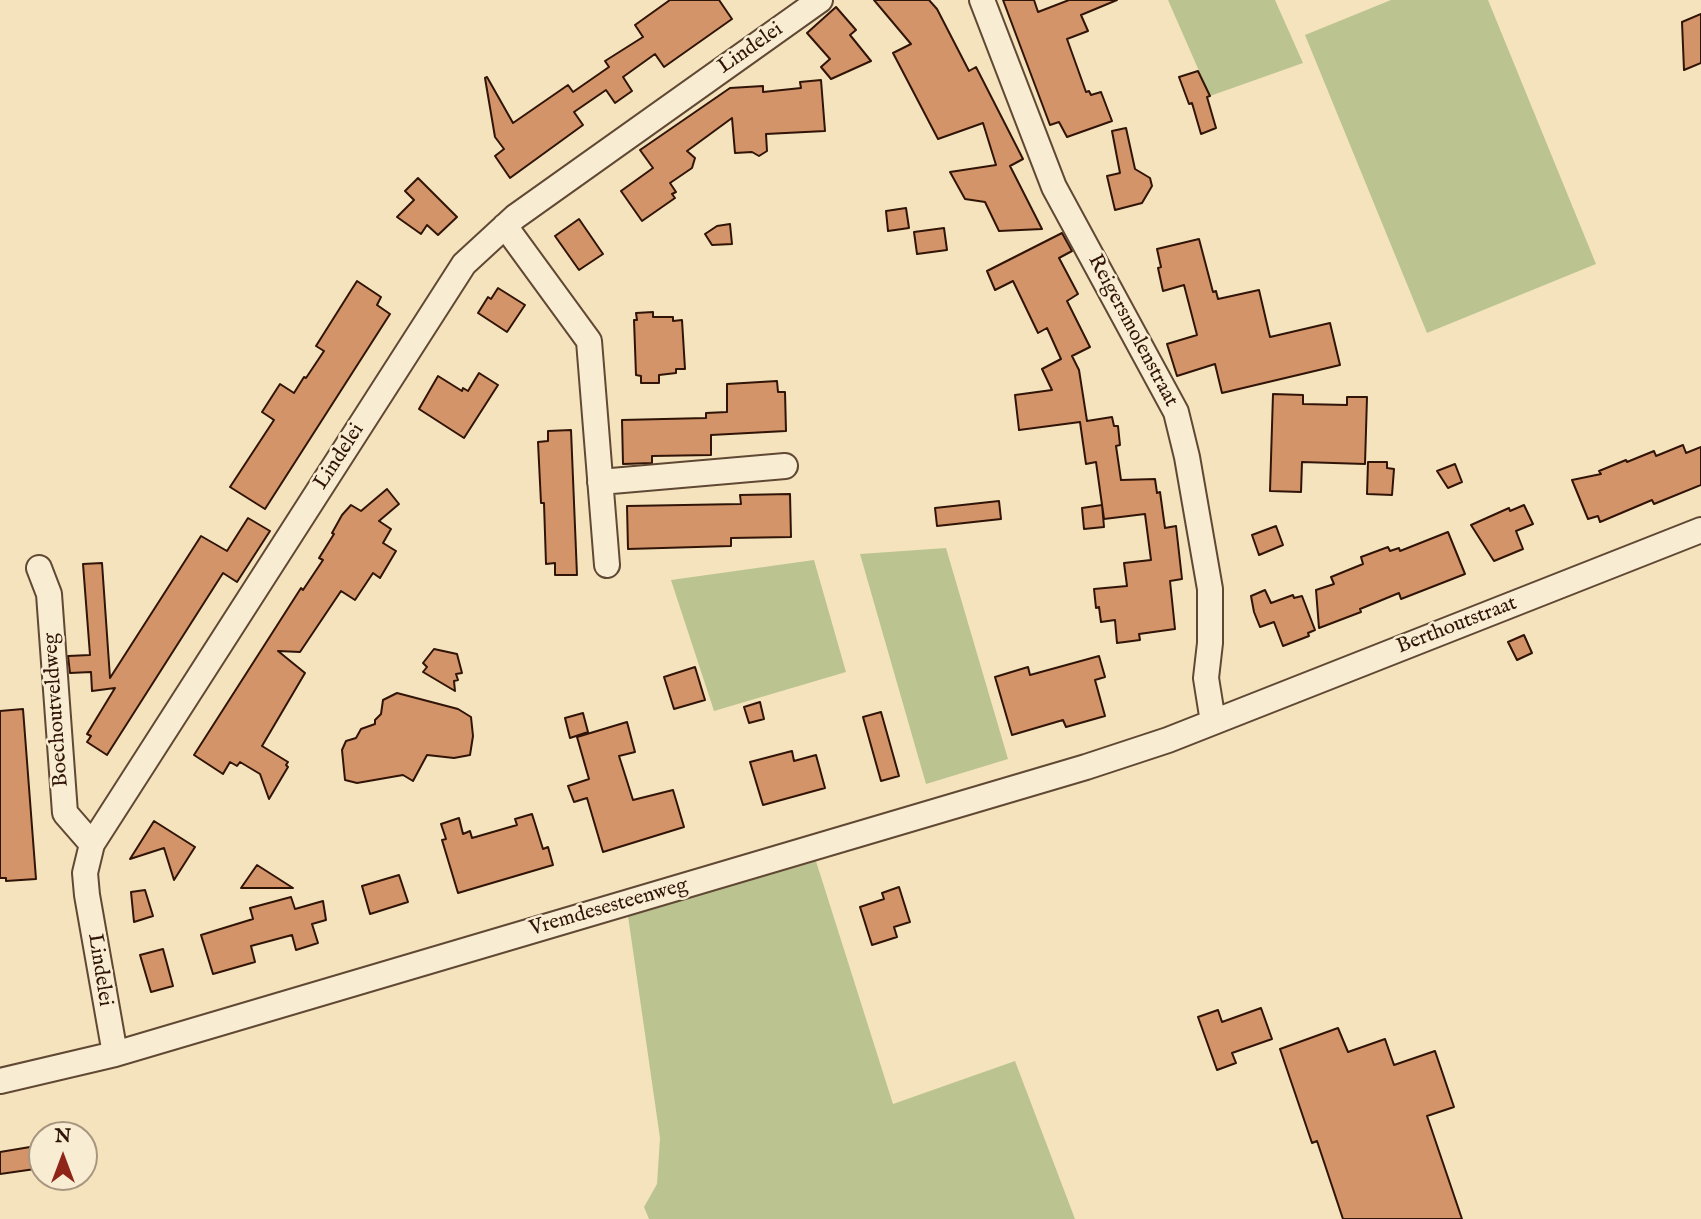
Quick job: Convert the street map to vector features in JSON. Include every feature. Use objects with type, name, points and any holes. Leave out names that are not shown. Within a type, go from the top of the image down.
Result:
[{"type":"street","name":"Lindelei","points":[[115,1054],[87,895],[85,873],[92,844],[464,264],[505,226],[820,0]]},
{"type":"street","name":"Reigersmolenstraat","points":[[982,0],[1054,187],[1147,354],[1179,421],[1210,589],[1210,643],[1206,678],[1213,722]]},
{"type":"street","points":[[505,226],[589,341],[607,565]]},
{"type":"street","points":[[600,482],[785,466]]},
{"type":"street","name":"Berthoutstraat","points":[[1213,722],[1701,530]]},
{"type":"street","name":"Boechoutveldweg","points":[[39,568],[48,594],[65,813],[92,844]]},
{"type":"street","name":"Vremdesesteenweg","points":[[0,1081],[115,1054],[1086,768],[1213,722]]},
{"type":"green space","points":[[1168,0],[1275,0],[1303,63],[1210,96]]},
{"type":"green space","points":[[1391,0],[1488,0],[1596,264],[1427,333],[1305,35]]},
{"type":"green space","points":[[946,548],[1008,759],[926,784],[860,554]]},
{"type":"green space","points":[[814,560],[846,672],[714,711],[671,580]]},
{"type":"green space","points":[[815,858],[893,1104],[1015,1061],[1075,1219],[649,1219],[644,1207],[657,1184],[660,1138],[628,916]]},
{"type":"building","points":[[670,0],[719,0],[732,19],[664,67],[655,54],[623,77],[632,91],[615,103],[606,90],[574,112],[583,125],[510,178],[495,156],[504,149],[495,137],[485,78],[487,77],[513,123],[568,85],[573,92],[609,67],[605,61],[643,37],[635,25]]},
{"type":"building","points":[[874,0],[929,0],[937,9],[969,71],[976,67],[1023,159],[1010,166],[1042,229],[999,231],[985,202],[965,199],[950,172],[996,165],[983,123],[938,139],[893,53],[911,44]]},
{"type":"building","points":[[1003,0],[1034,0],[1038,12],[1069,0],[1117,0],[1081,15],[1088,31],[1067,39],[1086,92],[1089,91],[1091,95],[1101,92],[1112,121],[1067,137],[1059,122],[1050,125]]},
{"type":"building","points":[[836,7],[856,30],[850,35],[871,61],[831,79],[821,67],[830,59],[807,33]]},
{"type":"building","points":[[1701,14],[1701,63],[1684,70],[1682,22]]},
{"type":"building","points":[[1198,71],[1210,96],[1207,97],[1216,128],[1201,134],[1192,103],[1189,104],[1179,77]]},
{"type":"building","points":[[821,80],[825,131],[766,134],[767,151],[759,156],[752,152],[735,153],[732,118],[687,151],[695,158],[692,168],[670,183],[676,192],[672,194],[675,198],[642,221],[621,191],[653,168],[640,150],[730,88],[763,86],[763,92],[801,88],[800,82]]},
{"type":"building","points":[[1126,128],[1135,169],[1150,178],[1152,186],[1142,203],[1115,210],[1107,176],[1120,173],[1112,131]]},
{"type":"building","points":[[418,178],[457,217],[438,235],[427,225],[421,234],[397,217],[414,200],[405,191]]},
{"type":"building","points":[[906,208],[909,228],[888,231],[886,211]]},
{"type":"building","points":[[579,219],[603,254],[579,270],[555,236]]},
{"type":"building","points":[[730,224],[732,244],[712,245],[705,234],[717,226]]},
{"type":"building","points":[[944,228],[947,250],[917,254],[914,232]]},
{"type":"building","points":[[1062,233],[1072,251],[1059,258],[1078,294],[1067,301],[1090,347],[1072,356],[1079,370],[1087,421],[1112,417],[1114,426],[1118,426],[1120,445],[1116,446],[1121,480],[1155,479],[1157,493],[1160,492],[1165,528],[1176,526],[1182,579],[1170,581],[1175,629],[1139,634],[1140,640],[1117,643],[1115,620],[1101,622],[1094,589],[1127,586],[1124,563],[1151,560],[1145,514],[1104,519],[1096,462],[1086,464],[1080,422],[1019,430],[1015,395],[1052,390],[1042,369],[1061,359],[1047,328],[1038,333],[1013,281],[995,290],[987,271]]},
{"type":"building","points":[[1199,239],[1213,292],[1216,291],[1218,299],[1259,290],[1270,337],[1330,323],[1340,365],[1222,393],[1215,364],[1177,376],[1167,344],[1197,335],[1184,285],[1163,291],[1157,249]]},
{"type":"building","points":[[357,281],[381,297],[377,305],[390,314],[265,509],[230,487],[274,420],[262,412],[280,384],[294,393],[304,377],[306,378],[324,351],[316,346]]},
{"type":"building","points":[[498,288],[525,305],[507,332],[478,313],[488,297],[491,299]]},
{"type":"building","points":[[653,312],[653,317],[682,320],[685,369],[659,375],[659,383],[641,383],[641,376],[636,375],[634,320],[637,320],[636,313]]},
{"type":"building","points":[[479,373],[498,385],[464,438],[419,409],[438,376],[462,391],[463,388],[468,391]]},
{"type":"building","points":[[777,381],[778,392],[785,392],[786,431],[711,435],[711,455],[652,456],[652,463],[623,464],[622,420],[706,418],[706,413],[727,412],[727,384]]},
{"type":"building","points":[[1273,394],[1303,395],[1303,404],[1347,405],[1347,397],[1367,397],[1365,464],[1302,462],[1301,492],[1270,491]]},
{"type":"building","points":[[571,430],[577,575],[555,575],[555,563],[546,564],[538,442],[548,441],[548,431]]},
{"type":"building","points":[[1683,445],[1686,453],[1701,447],[1701,485],[1654,504],[1652,500],[1600,522],[1598,516],[1588,519],[1572,480],[1601,474],[1599,471],[1654,451],[1656,456]]},
{"type":"building","points":[[1368,462],[1387,462],[1387,468],[1394,469],[1392,495],[1367,494]]},
{"type":"building","points":[[1455,464],[1462,482],[1448,488],[1437,471]]},
{"type":"building","points":[[387,489],[399,504],[379,521],[391,529],[383,543],[396,551],[380,578],[373,573],[355,600],[341,591],[300,652],[278,651],[305,673],[262,746],[288,762],[288,767],[269,799],[260,774],[240,762],[237,766],[230,762],[223,774],[194,755],[301,588],[303,590],[323,560],[319,558],[342,515],[351,505],[361,511]]},
{"type":"building","points":[[790,494],[791,537],[731,538],[731,546],[628,549],[627,506],[741,504],[740,495]]},
{"type":"building","points":[[999,501],[1001,519],[937,526],[935,508]]},
{"type":"building","points":[[1102,505],[1104,527],[1084,529],[1082,508]]},
{"type":"building","points":[[1524,505],[1533,524],[1516,531],[1523,549],[1494,561],[1471,525],[1509,508],[1510,511]]},
{"type":"building","points":[[248,518],[270,531],[237,582],[223,573],[107,755],[87,742],[91,736],[87,734],[115,688],[92,691],[91,672],[70,673],[68,656],[90,655],[83,564],[102,563],[110,678],[201,536],[227,551]]},
{"type":"building","points":[[1276,526],[1283,545],[1259,555],[1252,535]]},
{"type":"building","points":[[1448,532],[1465,574],[1401,599],[1399,593],[1360,609],[1361,612],[1319,628],[1316,590],[1334,584],[1331,577],[1363,564],[1361,557],[1388,547],[1390,551],[1399,548],[1400,551]]},
{"type":"building","points":[[1265,590],[1271,603],[1293,595],[1294,598],[1302,596],[1315,630],[1308,633],[1309,636],[1283,646],[1274,622],[1260,627],[1254,612],[1251,596]]},
{"type":"building","points":[[1524,635],[1532,653],[1517,660],[1508,642]]},
{"type":"building","points":[[434,649],[457,654],[462,673],[456,674],[458,680],[454,681],[455,691],[423,672],[427,667],[423,663]]},
{"type":"building","points":[[1099,656],[1105,677],[1095,680],[1105,716],[1066,727],[1063,720],[1012,735],[995,677],[1028,667],[1030,675]]},
{"type":"building","points":[[695,667],[705,700],[674,709],[664,677]]},
{"type":"building","points":[[397,693],[458,709],[471,717],[473,736],[470,755],[454,758],[427,755],[413,781],[403,775],[357,783],[345,780],[342,750],[346,741],[356,738],[361,729],[375,724],[381,714],[383,700]]},
{"type":"building","points":[[760,702],[764,719],[749,723],[744,707]]},
{"type":"building","points":[[23,709],[36,879],[6,881],[6,878],[0,878],[0,711]]},
{"type":"building","points":[[881,712],[899,776],[881,781],[863,717]]},
{"type":"building","points":[[583,713],[588,732],[570,738],[565,718]]},
{"type":"building","points":[[627,722],[635,752],[619,756],[633,800],[673,790],[684,827],[603,852],[587,798],[574,802],[568,786],[589,779],[577,737]]},
{"type":"building","points":[[792,751],[794,761],[816,755],[825,788],[763,805],[750,762]]},
{"type":"building","points":[[532,814],[543,849],[548,847],[553,865],[458,893],[442,840],[446,839],[441,824],[459,818],[463,834],[470,831],[472,838],[517,825],[515,819]]},
{"type":"building","points":[[154,821],[195,847],[174,880],[164,848],[130,859]]},
{"type":"building","points":[[257,865],[293,888],[241,888]]},
{"type":"building","points":[[399,875],[408,902],[370,914],[362,886]]},
{"type":"building","points":[[899,887],[910,922],[894,927],[897,937],[872,945],[860,907],[884,899],[882,893]]},
{"type":"building","points":[[145,890],[153,916],[134,922],[131,892]]},
{"type":"building","points":[[291,897],[295,909],[323,901],[326,920],[312,924],[318,943],[296,950],[292,935],[251,946],[255,962],[213,974],[201,935],[253,919],[250,908]]},
{"type":"building","points":[[163,949],[173,986],[151,992],[140,955]]},
{"type":"building","points":[[1261,1008],[1272,1039],[1232,1053],[1236,1063],[1217,1070],[1198,1017],[1218,1010],[1222,1022]]},
{"type":"building","points":[[1338,1028],[1348,1052],[1385,1039],[1394,1065],[1435,1051],[1454,1107],[1427,1116],[1462,1219],[1343,1219],[1317,1141],[1312,1143],[1280,1049]]},
{"type":"building","points":[[28,1147],[28,1170],[0,1174],[0,1152]]}]
